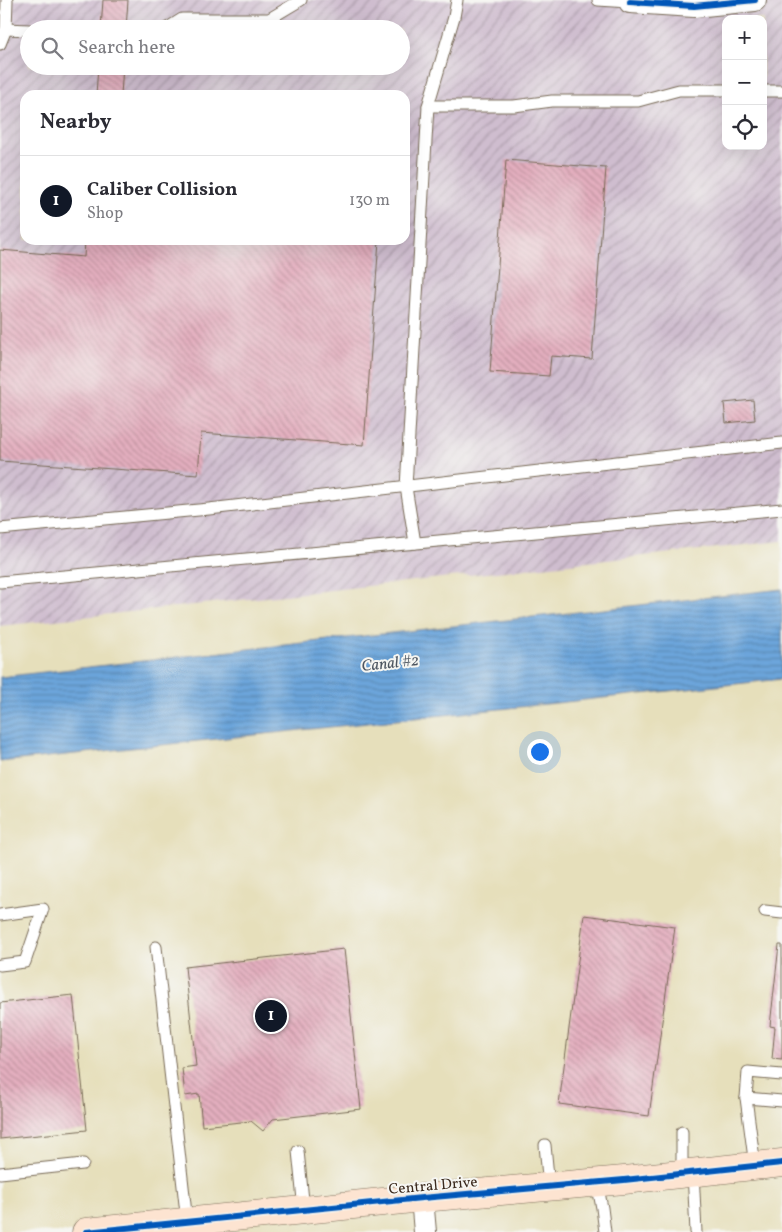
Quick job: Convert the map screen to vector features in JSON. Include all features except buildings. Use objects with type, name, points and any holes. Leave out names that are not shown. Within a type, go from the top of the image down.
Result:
[{"type":"street","points":[[630,2],[694,6],[756,0]]},
{"type":"street","name":"Central Drive","points":[[86,1232],[187,1222],[240,1220],[304,1210],[549,1187],[782,1162]]},
{"type":"street","points":[[422,1198],[425,1232]]},
{"type":"lane","points":[[0,44],[6,29],[7,0]]},
{"type":"lane","points":[[180,20],[269,19],[301,0]]},
{"type":"lane","points":[[415,544],[406,487],[428,106],[454,17],[457,0]]},
{"type":"lane","points":[[598,0],[630,2]]},
{"type":"lane","points":[[6,29],[20,30]]},
{"type":"lane","points":[[428,106],[514,106],[552,101],[638,101],[679,90],[722,90]]},
{"type":"lane","points":[[767,91],[782,91]]},
{"type":"lane","points":[[0,529],[209,509],[782,444]]},
{"type":"lane","points":[[0,582],[782,509]]},
{"type":"lane","points":[[0,915],[43,909],[24,962],[0,965]]},
{"type":"lane","points":[[765,911],[782,913]]},
{"type":"lane","points":[[156,947],[187,1222]]},
{"type":"lane","points":[[755,1166],[746,1098],[748,1072],[782,1075]]},
{"type":"lane","points":[[746,1098],[782,1101]]},
{"type":"lane","points":[[682,1132],[696,1232]]},
{"type":"lane","points":[[545,1145],[549,1187]]},
{"type":"lane","points":[[298,1152],[304,1210]]},
{"type":"lane","points":[[0,1173],[83,1164]]},
{"type":"lane","points":[[597,1182],[605,1232]]},
{"type":"shaded area","points":[[0,0],[782,0],[782,541],[0,626]]},
{"type":"water","name":"Canal #2","points":[[782,589],[782,679],[0,762],[0,677]]},
{"type":"cycle path","points":[[630,2],[694,6],[755,0]]},
{"type":"cycle path","points":[[86,1232],[782,1163]]},
{"type":"place","name":"Caliber Collision","points":[[271,1016]]}]
